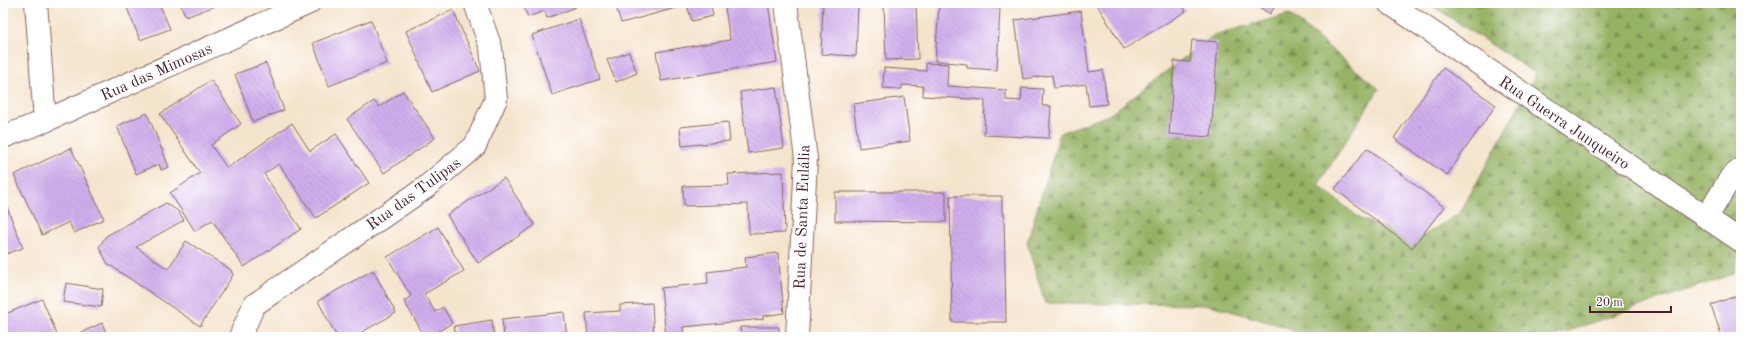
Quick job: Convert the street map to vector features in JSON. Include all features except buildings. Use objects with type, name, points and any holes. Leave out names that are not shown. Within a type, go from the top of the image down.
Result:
[{"type":"street","points":[[36,3],[45,121]]},
{"type":"street","name":"Rua das Mimosas","points":[[3,137],[45,121],[309,3]]},
{"type":"street","name":"Rua das Tulipas","points":[[240,337],[254,305],[425,188],[476,146],[496,99],[491,48],[475,3]]},
{"type":"street","name":"Rua de Santa Eulália","points":[[786,3],[806,159],[796,337]]},
{"type":"street","name":"Rua Guerra Junqueiro","points":[[1389,3],[1741,241]]},
{"type":"street","points":[[1707,217],[1730,176],[1741,169]]},
{"type":"green space","points":[[1428,3],[1741,3],[1741,245],[1733,274],[1551,337],[1295,337],[1292,329],[1210,305],[1045,303],[1027,243],[1060,133],[1109,115],[1214,35],[1289,14],[1379,89],[1318,185],[1361,219],[1416,240],[1460,213],[1536,74]]}]
